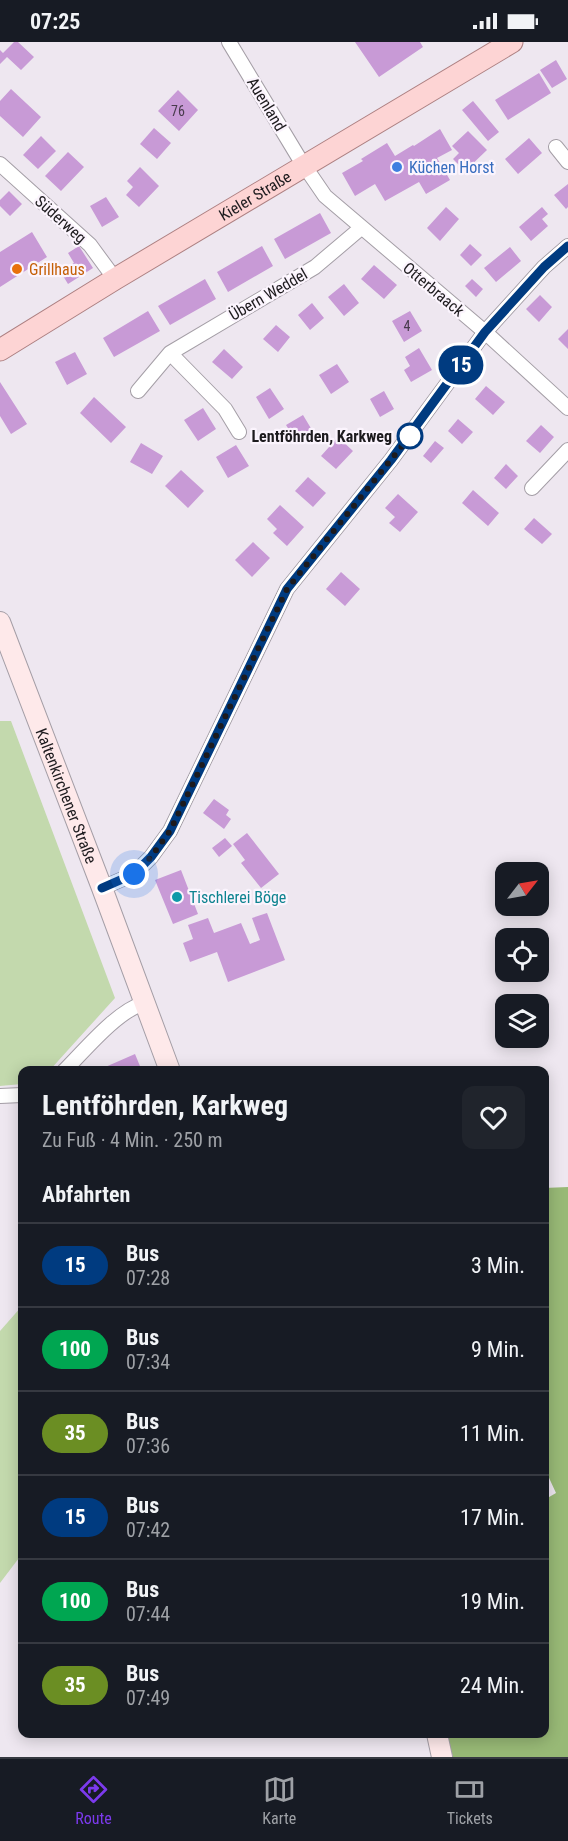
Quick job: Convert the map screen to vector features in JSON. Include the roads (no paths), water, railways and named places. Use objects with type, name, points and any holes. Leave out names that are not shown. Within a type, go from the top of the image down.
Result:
[{"type":"main road","name":"Kieler Straße","points":[[0,350],[512,42]]},
{"type":"main road","name":"Kaltenkirchener Straße","points":[[0,622],[168,1066]]},
{"type":"main road","points":[[438,1738],[442,1757]]},
{"type":"street","name":"Auenland","points":[[229,42],[304,166]]},
{"type":"street","points":[[556,147],[568,162]]},
{"type":"street","name":"Süderweg","points":[[0,164],[90,245],[115,279]]},
{"type":"street","name":"Otterbraack","points":[[304,166],[325,196],[485,332],[568,408]]},
{"type":"street","name":"Übern Weddel","points":[[138,391],[170,353],[315,267],[362,228]]},
{"type":"street","points":[[102,888],[134,874],[151,857],[170,831],[287,589],[391,460],[485,332],[544,267],[568,246]]},
{"type":"street","points":[[170,353],[225,409],[239,432]]},
{"type":"street","points":[[532,488],[568,450]]},
{"type":"street","points":[[69,1066],[116,1020],[135,1006],[144,1003]]},
{"type":"street","points":[[0,1096],[18,1095]]},
{"type":"place","name":"Küchen Horst","points":[[397,167]]},
{"type":"place","name":"Grillhaus","points":[[17,269]]},
{"type":"place","name":"Lentföhrden, Karkweg","points":[[410,436]]},
{"type":"place","name":"Tischlerei Böge","points":[[177,897]]}]
